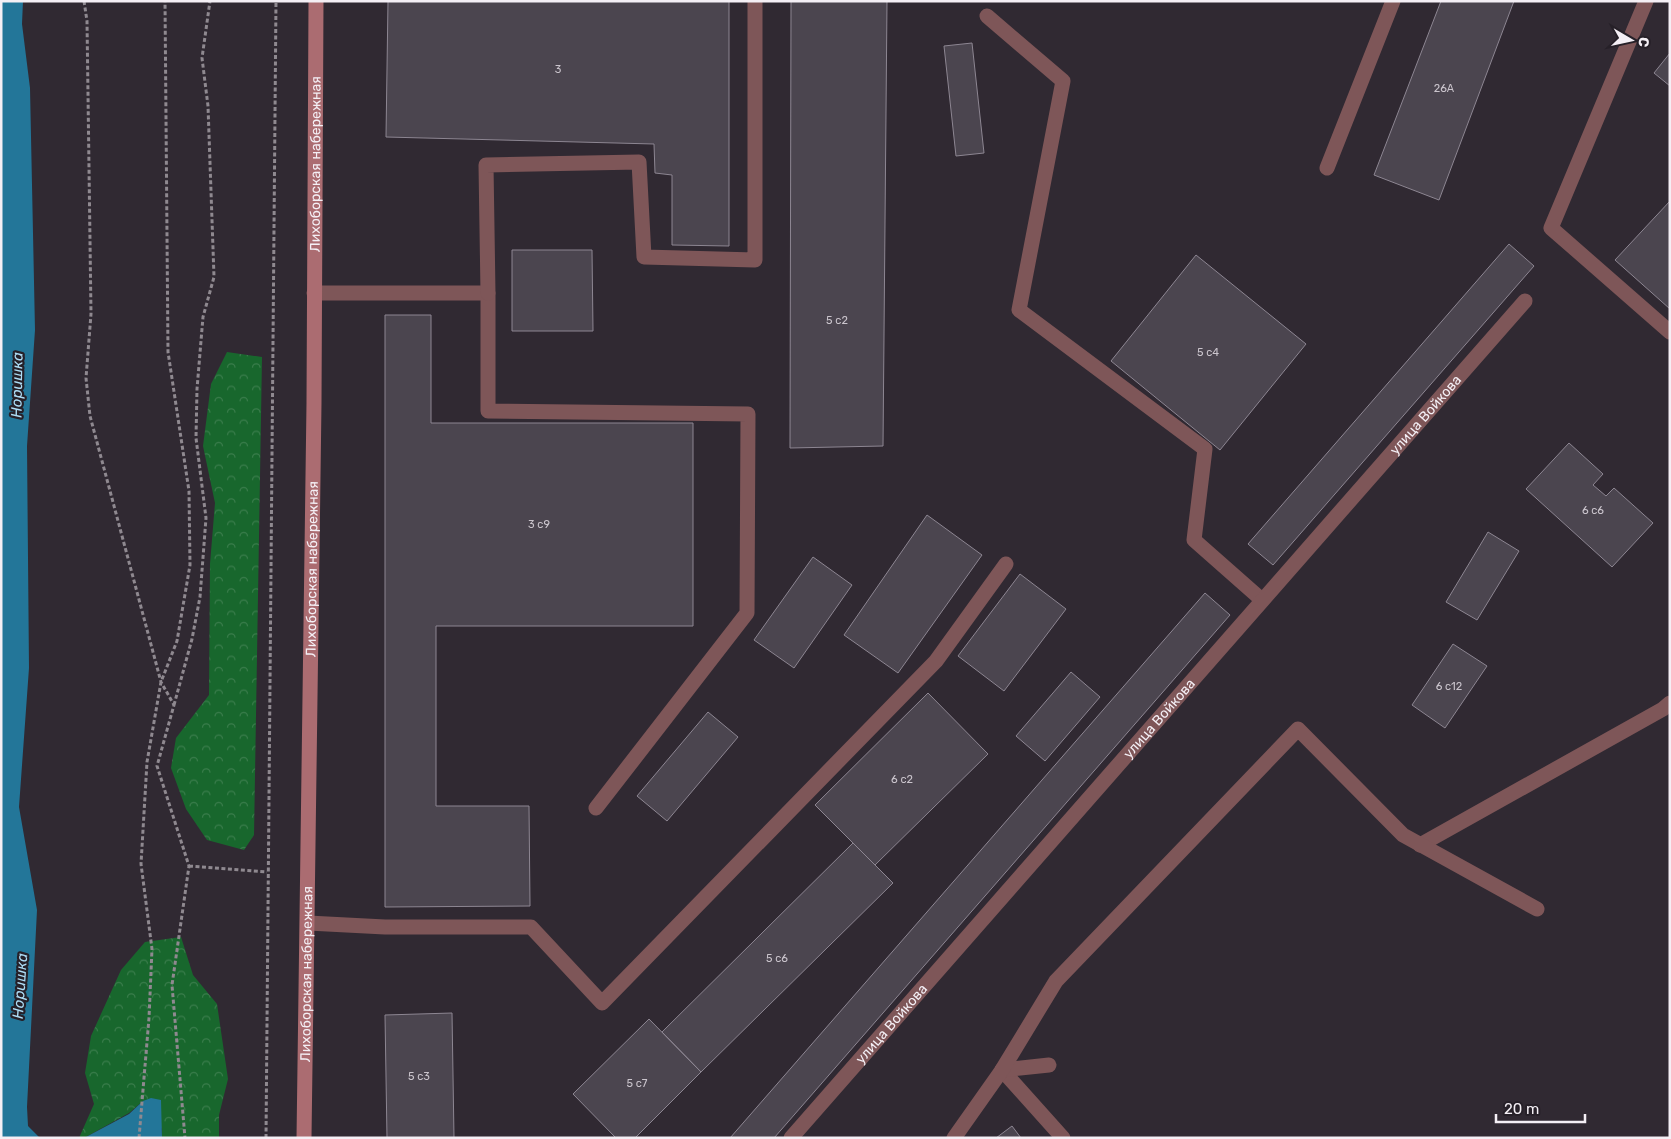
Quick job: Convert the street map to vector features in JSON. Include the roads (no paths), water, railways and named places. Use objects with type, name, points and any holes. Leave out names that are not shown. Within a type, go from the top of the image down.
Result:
[{"type":"street","name":"Лихоборская набережная","points":[[304,1138],[308,923],[316,1]]},
{"type":"lane","points":[[596,808],[747,613],[748,414],[488,412],[486,165],[639,162],[644,257],[755,260],[755,1]]},
{"type":"lane","points":[[1327,168],[1393,1]]},
{"type":"lane","points":[[1646,1],[1551,228],[1670,332]]},
{"type":"lane","points":[[988,16],[1063,81],[1019,310],[1205,450],[1194,540],[1262,600]]},
{"type":"lane","points":[[314,293],[488,293]]},
{"type":"lane","name":"улица Войкова","points":[[791,1138],[1525,300]]},
{"type":"lane","points":[[308,923],[385,927],[531,927],[602,1003],[936,661],[1006,564]]},
{"type":"lane","points":[[1420,845],[1670,703]]},
{"type":"lane","points":[[954,1138],[1002,1070],[1056,981],[1298,729],[1403,835],[1537,909]]},
{"type":"lane","points":[[1002,1070],[1049,1065]]},
{"type":"lane","points":[[1002,1070],[1063,1138]]},
{"type":"water","name":"Норишка","points":[[1,1],[23,1],[22,24],[30,88],[35,330],[27,446],[29,668],[19,807],[37,910],[27,1107],[28,1126],[40,1138],[1,1138]]},
{"type":"water","points":[[151,1098],[161,1100],[162,1138],[84,1138],[129,1114],[143,1101]]}]
